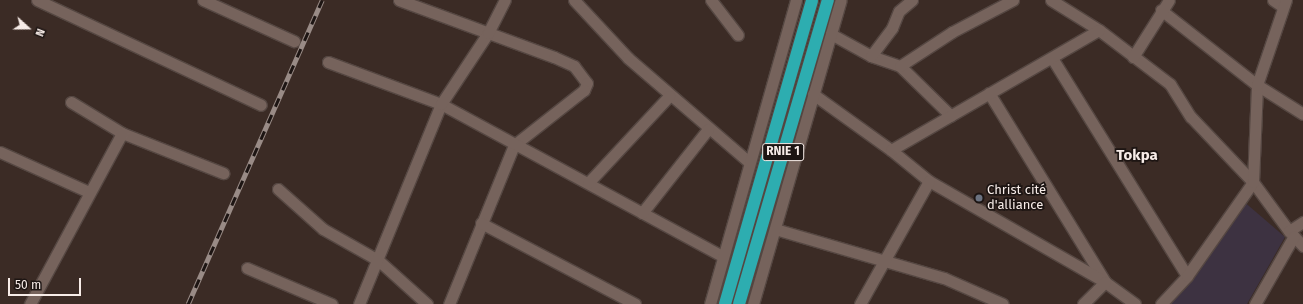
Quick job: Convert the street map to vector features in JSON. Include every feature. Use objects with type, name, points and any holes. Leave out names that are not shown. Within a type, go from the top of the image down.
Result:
[{"type":"highway","name":"RNIE 1","points":[[725,304],[812,0]]},
{"type":"highway","name":"RNIE 1","points":[[739,304],[828,0]]},
{"type":"street","points":[[37,0],[261,105]]},
{"type":"street","points":[[203,0],[294,41]]},
{"type":"street","points":[[399,0],[488,32],[574,66],[587,83],[584,90],[514,145],[449,304]]},
{"type":"street","points":[[359,304],[441,104],[488,32],[505,0]]},
{"type":"street","points":[[711,0],[738,35]]},
{"type":"street","points":[[710,304],[722,256],[796,0]]},
{"type":"street","points":[[753,304],[841,0]]},
{"type":"street","points":[[870,56],[892,28],[899,11],[912,0]]},
{"type":"street","points":[[900,66],[952,32],[1013,0]]},
{"type":"street","points":[[1051,0],[1099,30],[1170,84],[1191,117],[1253,182],[1291,234],[1303,246]]},
{"type":"street","points":[[1133,57],[1161,10],[1169,0]]},
{"type":"street","points":[[577,1],[628,58],[669,96],[749,162]]},
{"type":"street","points":[[1161,304],[1186,276],[1253,182],[1257,85],[1280,2]]},
{"type":"street","points":[[1161,10],[1257,85],[1302,112]]},
{"type":"street","points":[[891,150],[1099,30]]},
{"type":"street","points":[[831,34],[870,56],[900,66],[952,116]]},
{"type":"street","points":[[1052,58],[1186,276]]},
{"type":"street","points":[[328,62],[441,104],[514,145],[588,183],[722,256]]},
{"type":"street","points":[[989,93],[1105,282]]},
{"type":"street","points":[[813,94],[891,150],[929,181],[1105,282],[1135,304]]},
{"type":"street","points":[[588,183],[669,96]]},
{"type":"street","points":[[71,102],[122,133],[223,174]]},
{"type":"street","points":[[642,213],[708,129]]},
{"type":"street","points":[[30,304],[122,133]]},
{"type":"street","points":[[0,152],[89,192]]},
{"type":"street","points":[[860,304],[929,181]]},
{"type":"street","points":[[278,189],[323,229],[378,260],[427,304]]},
{"type":"street","points":[[1255,304],[1291,234],[1303,222]]},
{"type":"street","points":[[481,223],[632,304]]},
{"type":"street","points":[[775,229],[885,259],[944,278],[1003,304]]},
{"type":"street","points":[[247,268],[332,304]]},
{"type":"street","points":[[1083,304],[1105,282]]},
{"type":"shaded area","points":[[1242,200],[1285,237],[1247,304],[1169,304]]},
{"type":"railway","points":[[188,304],[322,0]]},
{"type":"place","name":"Christ cité d'alliance","points":[[979,198]]},
{"type":"district","name":"Tokpa","points":[[1137,156]]}]
